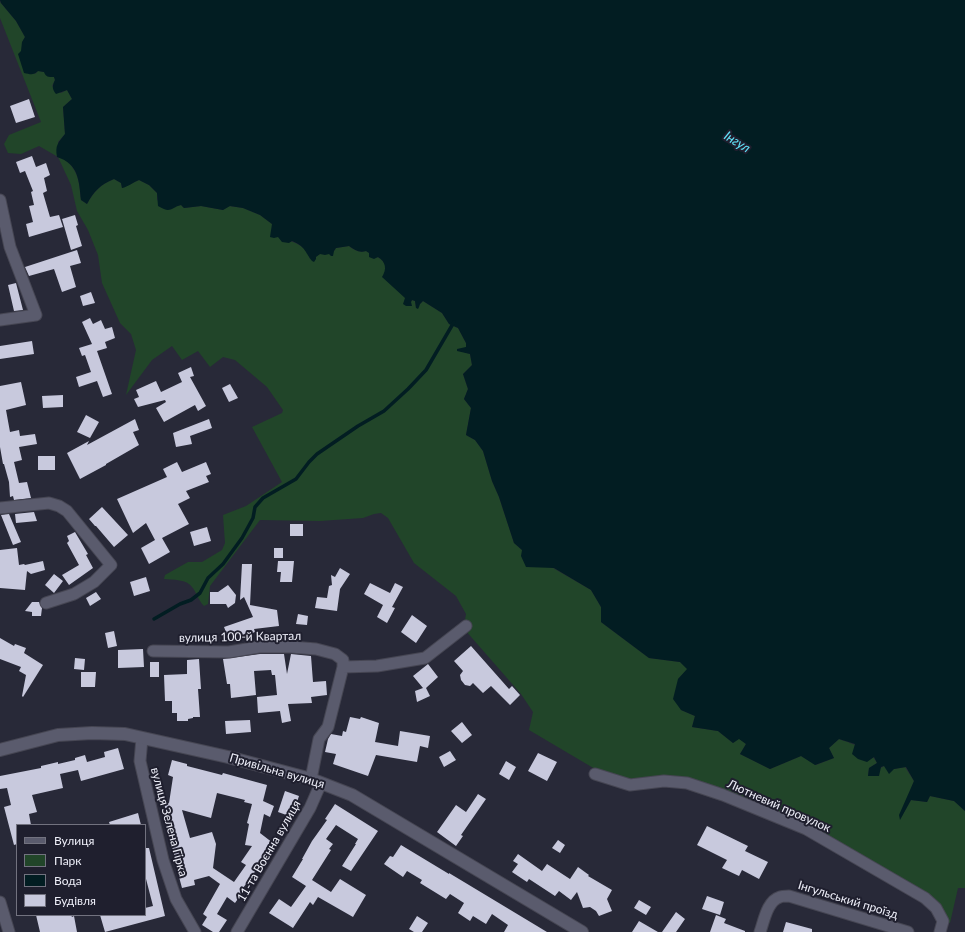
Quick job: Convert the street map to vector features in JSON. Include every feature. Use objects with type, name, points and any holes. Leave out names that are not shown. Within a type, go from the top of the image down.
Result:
[{"type":"street","points":[[0,200],[10,247],[36,315],[0,320]]},
{"type":"street","points":[[0,508],[49,503],[59,506],[67,511],[111,565],[94,582],[74,594],[46,603]]},
{"type":"street","points":[[316,781],[319,739],[328,727],[343,667],[377,666],[425,658],[466,626]]},
{"type":"street","name":"вулиця 100-й Квартал","points":[[153,651],[229,652],[259,648],[291,647],[335,654],[343,660],[343,667]]},
{"type":"street","name":"Привільна вулиця","points":[[0,750],[58,734],[92,732],[125,734],[316,781],[352,795],[582,932]]},
{"type":"street","name":"вулиця Зелена Гірка","points":[[142,738],[140,761],[163,860],[176,899],[195,932]]},
{"type":"street","name":"Лютневий провулок","points":[[595,774],[630,784],[664,781],[687,784],[723,795],[806,829],[925,898],[936,908],[943,921],[940,932]]},
{"type":"street","name":"11-та Воєнна вулиця","points":[[237,932],[310,808],[316,781]]},
{"type":"street","name":"Інгульський проїзд","points":[[760,932],[767,910],[774,900],[780,896],[789,896],[908,932]]},
{"type":"street","points":[[0,902],[9,932]]},
{"type":"green space","points":[[0,2],[16,21],[25,37],[22,47],[24,56],[35,74],[38,71],[54,77],[55,80],[52,86],[61,93],[67,90],[72,99],[63,107],[65,134],[58,142],[63,158],[72,167],[77,177],[81,200],[87,204],[92,195],[98,189],[114,179],[121,183],[122,188],[139,180],[149,185],[157,193],[157,200],[176,206],[181,205],[184,208],[201,206],[223,210],[229,206],[243,208],[260,215],[272,224],[274,231],[278,235],[302,247],[307,252],[310,259],[320,254],[334,251],[336,248],[349,246],[357,251],[366,251],[381,259],[385,264],[385,272],[401,293],[411,302],[412,300],[415,301],[416,308],[423,301],[442,313],[449,324],[458,328],[466,343],[466,347],[460,352],[470,354],[472,365],[463,374],[468,389],[464,399],[471,408],[466,435],[475,440],[483,451],[514,543],[522,550],[591,590],[601,607],[601,622],[649,658],[680,662],[688,669],[678,679],[681,710],[695,716],[692,727],[718,731],[733,743],[739,738],[746,744],[740,754],[770,769],[801,756],[816,765],[834,758],[829,748],[839,739],[861,748],[874,758],[877,763],[869,768],[868,776],[884,766],[894,769],[905,767],[914,781],[900,819],[911,800],[927,802],[930,796],[954,801],[965,811],[965,888],[958,888],[950,923],[939,920],[923,900],[819,840],[690,787],[666,783],[630,787],[595,769],[529,730],[533,712],[521,694],[465,630],[462,623],[465,620],[466,614],[456,596],[414,563],[388,518],[381,513],[363,518],[320,521],[260,520],[210,586],[208,604],[204,606],[190,584],[180,580],[164,579],[165,575],[188,562],[202,562],[222,550],[225,543],[223,515],[246,506],[282,482],[252,427],[282,413],[283,410],[267,387],[235,360],[223,357],[210,367],[198,351],[182,360],[172,346],[152,360],[126,395],[136,350],[131,334],[120,323],[102,283],[98,255],[88,230],[77,211],[71,185],[58,157],[39,146],[21,154],[8,153],[4,144],[9,135],[41,122],[0,18]]},
{"type":"water","name":"Інгул","points":[[0,0],[965,0],[965,811],[954,801],[930,796],[927,802],[911,800],[900,820],[899,815],[914,781],[906,767],[894,769],[889,774],[884,766],[881,767],[879,776],[868,776],[869,768],[877,763],[874,757],[867,762],[858,759],[852,754],[855,744],[839,739],[829,748],[834,758],[815,765],[801,756],[770,769],[740,754],[746,744],[739,739],[733,743],[718,731],[692,727],[695,716],[681,710],[673,699],[678,679],[687,669],[680,662],[649,658],[601,622],[601,607],[591,590],[554,568],[526,567],[521,556],[522,550],[514,543],[483,451],[475,440],[466,435],[471,408],[464,399],[468,389],[463,374],[472,365],[470,354],[457,351],[457,349],[466,347],[466,343],[458,328],[449,324],[442,313],[423,301],[418,309],[416,308],[415,301],[412,300],[412,306],[406,306],[403,304],[405,298],[382,277],[385,271],[385,266],[383,261],[378,257],[374,259],[369,257],[369,253],[366,251],[355,250],[349,246],[336,248],[333,256],[329,254],[320,254],[316,257],[314,262],[302,247],[296,243],[292,241],[289,243],[282,242],[278,237],[270,237],[272,224],[260,215],[243,208],[230,206],[223,210],[201,206],[184,208],[181,205],[170,210],[166,210],[158,206],[157,193],[149,185],[139,180],[122,188],[121,183],[114,179],[98,189],[92,195],[87,204],[81,200],[80,186],[74,169],[70,164],[57,157],[56,153],[58,144],[65,134],[63,107],[72,99],[67,90],[56,94],[53,87],[55,80],[54,77],[38,71],[33,74],[24,73],[18,54],[21,51],[22,42],[25,37],[16,21]]},
{"type":"building","points":[[29,99],[35,117],[16,123],[10,106]]},
{"type":"building","points":[[32,156],[36,167],[46,163],[50,175],[44,178],[47,191],[43,193],[50,217],[59,215],[63,227],[29,237],[26,224],[33,222],[29,206],[34,205],[31,192],[33,191],[25,171],[20,173],[16,162]]},
{"type":"building","points":[[75,215],[78,225],[76,226],[82,246],[71,250],[62,219]]},
{"type":"building","points":[[77,250],[81,263],[70,266],[76,287],[62,292],[54,269],[29,276],[25,267]]},
{"type":"building","points":[[16,283],[23,310],[14,311],[8,285]]},
{"type":"building","points":[[91,292],[95,303],[83,306],[80,296]]},
{"type":"building","points":[[90,318],[93,324],[101,320],[105,329],[112,327],[115,338],[105,342],[107,348],[97,351],[112,394],[103,397],[97,381],[79,387],[76,377],[91,372],[85,355],[82,356],[79,348],[92,344],[82,322]]},
{"type":"building","points":[[32,341],[34,354],[0,359],[0,346]]},
{"type":"building","points":[[191,367],[194,376],[190,377],[206,406],[198,411],[195,405],[164,422],[156,408],[166,402],[165,400],[138,407],[134,399],[139,397],[136,390],[156,381],[161,392],[182,382],[178,373]]},
{"type":"building","points":[[21,382],[26,405],[6,410],[10,432],[19,430],[20,436],[35,434],[37,444],[19,447],[22,460],[14,462],[19,483],[27,482],[31,498],[14,500],[13,496],[10,497],[9,482],[3,464],[0,447],[0,386]]},
{"type":"building","points":[[230,384],[238,398],[229,402],[222,388]]},
{"type":"building","points":[[63,395],[63,407],[43,408],[42,396]]},
{"type":"building","points":[[86,415],[99,422],[90,438],[77,432]]},
{"type":"building","points":[[135,419],[139,430],[133,432],[139,445],[80,479],[67,453],[89,441],[87,445]]},
{"type":"building","points":[[209,419],[212,428],[190,436],[192,444],[176,447],[173,433]]},
{"type":"building","points":[[38,456],[55,456],[55,470],[38,470]]},
{"type":"building","points":[[177,462],[182,472],[206,462],[211,474],[206,476],[209,482],[186,491],[190,498],[178,504],[189,524],[162,538],[170,552],[149,564],[141,548],[155,540],[146,523],[133,533],[117,499],[167,477],[163,469]]},
{"type":"building","points":[[102,507],[128,535],[114,547],[89,519]]},
{"type":"building","points":[[34,512],[37,521],[16,523],[15,514]]},
{"type":"building","points":[[9,514],[21,542],[13,545],[1,515]]},
{"type":"building","points":[[290,524],[303,524],[303,536],[290,536]]},
{"type":"building","points":[[207,527],[211,541],[194,546],[190,532]]},
{"type":"building","points":[[75,532],[88,554],[86,555],[93,568],[69,585],[62,575],[79,565],[67,543],[69,541],[67,536]]},
{"type":"building","points":[[17,548],[19,565],[43,561],[45,570],[31,574],[27,571],[25,590],[0,588],[0,550]]},
{"type":"building","points":[[274,548],[283,548],[283,558],[274,558]]},
{"type":"building","points":[[278,561],[294,561],[292,582],[280,582],[281,572],[277,572]]},
{"type":"building","points":[[242,564],[252,564],[250,605],[277,610],[279,626],[254,629],[255,632],[229,640],[224,627],[253,617],[244,597],[240,600]]},
{"type":"building","points":[[340,568],[350,574],[340,589],[337,611],[315,608],[317,597],[327,598],[329,586],[332,585],[331,575],[335,577]]},
{"type":"building","points":[[54,574],[63,581],[54,593],[45,585]]},
{"type":"building","points":[[146,577],[150,591],[134,596],[130,582]]},
{"type":"building","points":[[370,583],[390,593],[395,583],[403,587],[392,607],[395,608],[387,623],[377,617],[383,605],[364,594]]},
{"type":"building","points":[[228,585],[236,595],[235,603],[228,608],[226,604],[210,604],[210,592],[218,592]]},
{"type":"building","points":[[96,592],[101,599],[90,606],[86,598]]},
{"type":"building","points":[[32,602],[39,602],[42,608],[41,616],[32,616],[32,612],[25,611]]},
{"type":"building","points":[[298,614],[308,616],[307,625],[296,624]]},
{"type":"building","points":[[412,615],[427,626],[416,643],[401,632]]},
{"type":"building","points":[[114,631],[117,646],[108,648],[105,633]]},
{"type":"building","points":[[0,638],[14,646],[15,644],[26,648],[24,653],[43,665],[23,697],[26,675],[19,671],[21,667],[0,659]]},
{"type":"building","points":[[471,646],[509,689],[512,686],[520,695],[510,705],[491,686],[483,693],[473,683],[470,686],[465,685],[461,680],[460,675],[463,671],[454,661]]},
{"type":"building","points":[[143,649],[144,667],[118,668],[118,650]]},
{"type":"building","points":[[260,654],[284,654],[287,674],[291,654],[311,656],[313,682],[326,681],[327,695],[311,697],[312,703],[288,704],[291,721],[282,723],[280,711],[258,713],[257,697],[277,695],[275,675],[272,675],[271,670],[254,671],[256,695],[231,698],[230,684],[227,684],[223,659]]},
{"type":"building","points":[[75,658],[85,659],[84,670],[74,669]]},
{"type":"building","points":[[199,659],[201,689],[198,689],[200,717],[193,717],[188,719],[188,721],[177,721],[177,713],[172,713],[172,701],[165,701],[164,675],[187,674],[187,660]]},
{"type":"building","points":[[150,662],[159,662],[159,677],[150,677]]},
{"type":"building","points":[[428,664],[438,677],[426,688],[430,696],[417,702],[415,691],[423,688],[413,676]]},
{"type":"building","points":[[81,672],[96,672],[95,687],[81,687]]},
{"type":"building","points":[[350,717],[360,719],[361,717],[379,723],[375,742],[398,746],[400,731],[430,736],[428,748],[420,746],[417,762],[376,755],[368,776],[333,764],[336,754],[325,752],[328,739],[331,734],[342,736],[343,731],[346,732]]},
{"type":"building","points":[[250,720],[251,732],[226,734],[225,721]]},
{"type":"building","points":[[462,722],[472,735],[462,743],[451,731]]},
{"type":"building","points":[[118,748],[124,769],[81,781],[78,770],[60,774],[63,788],[32,795],[37,812],[29,814],[31,824],[16,824],[16,844],[14,845],[4,807],[11,805],[7,788],[0,789],[0,776],[41,768],[41,766],[58,762],[58,764],[75,760],[75,758],[85,755],[87,762],[105,757],[104,752]]},
{"type":"building","points":[[450,751],[456,760],[444,767],[439,757]]},
{"type":"building","points":[[538,753],[557,762],[547,781],[528,771]]},
{"type":"building","points":[[172,760],[187,764],[187,766],[222,775],[223,773],[267,785],[263,801],[274,806],[270,817],[264,814],[260,833],[273,843],[261,859],[263,861],[240,892],[242,893],[235,903],[227,897],[217,914],[227,920],[219,932],[213,932],[202,925],[207,917],[203,914],[220,884],[209,876],[194,880],[195,885],[182,888],[162,812],[166,812],[164,802],[169,803],[173,777],[168,775]],"holes":[[[217,793],[245,800],[244,802],[252,804],[247,823],[249,824],[245,845],[252,846],[241,862],[246,865],[234,882],[213,868],[216,844],[212,832],[190,838],[182,810],[211,818]]]},
{"type":"building","points":[[506,761],[516,767],[509,780],[499,774]]},
{"type":"building","points":[[285,791],[299,796],[292,817],[278,812]]},
{"type":"building","points":[[478,794],[486,799],[461,835],[463,836],[456,846],[437,832],[456,805],[466,812]]},
{"type":"building","points":[[335,804],[378,831],[351,871],[342,866],[358,839],[336,825],[326,839],[333,844],[329,849],[331,850],[312,880],[331,892],[340,879],[366,895],[353,917],[318,897],[313,905],[310,902],[293,928],[269,913],[279,899],[291,907],[306,886],[292,877],[312,841],[327,820],[325,819]]},
{"type":"building","points":[[138,813],[141,824],[110,824],[109,822]]},
{"type":"building","points":[[707,826],[748,846],[745,851],[768,862],[759,879],[742,870],[739,876],[722,868],[727,860],[697,845]]},
{"type":"building","points":[[558,840],[565,845],[560,853],[552,848]]},
{"type":"building","points":[[401,845],[547,932],[504,932],[508,925],[492,914],[486,924],[473,916],[470,921],[458,913],[464,903],[450,894],[446,899],[420,883],[422,880],[407,871],[403,877],[384,864],[390,856],[393,857]]},
{"type":"building","points":[[146,848],[149,848],[165,916],[105,932],[100,916],[146,916],[146,908],[153,906],[146,879]]},
{"type":"building","points":[[518,854],[542,871],[547,864],[570,879],[578,867],[589,875],[588,876],[612,890],[607,899],[612,911],[599,916],[596,911],[590,907],[583,908],[577,892],[571,900],[559,891],[555,896],[529,879],[527,882],[512,872],[518,864],[513,861]]},
{"type":"building","points":[[707,896],[724,902],[720,915],[702,909]]},
{"type":"building","points":[[639,900],[651,907],[646,915],[634,908]]},
{"type":"building","points":[[676,912],[685,919],[676,932],[662,932]]},
{"type":"building","points":[[716,915],[726,919],[724,923],[745,932],[710,932]]},
{"type":"building","points":[[36,916],[74,916],[77,932],[40,932]]},
{"type":"building","points":[[417,916],[428,923],[422,932],[414,932],[409,929]]},
{"type":"building","points":[[639,921],[658,932],[632,932]]},
{"type":"building","points":[[786,922],[812,929],[812,932],[783,932]]},
{"type":"waterway","points":[[154,619],[180,604],[191,600],[200,593],[208,578],[223,564],[242,538],[253,518],[255,507],[263,498],[296,479],[317,454],[358,426],[384,411],[408,389],[426,370],[454,322]]}]
